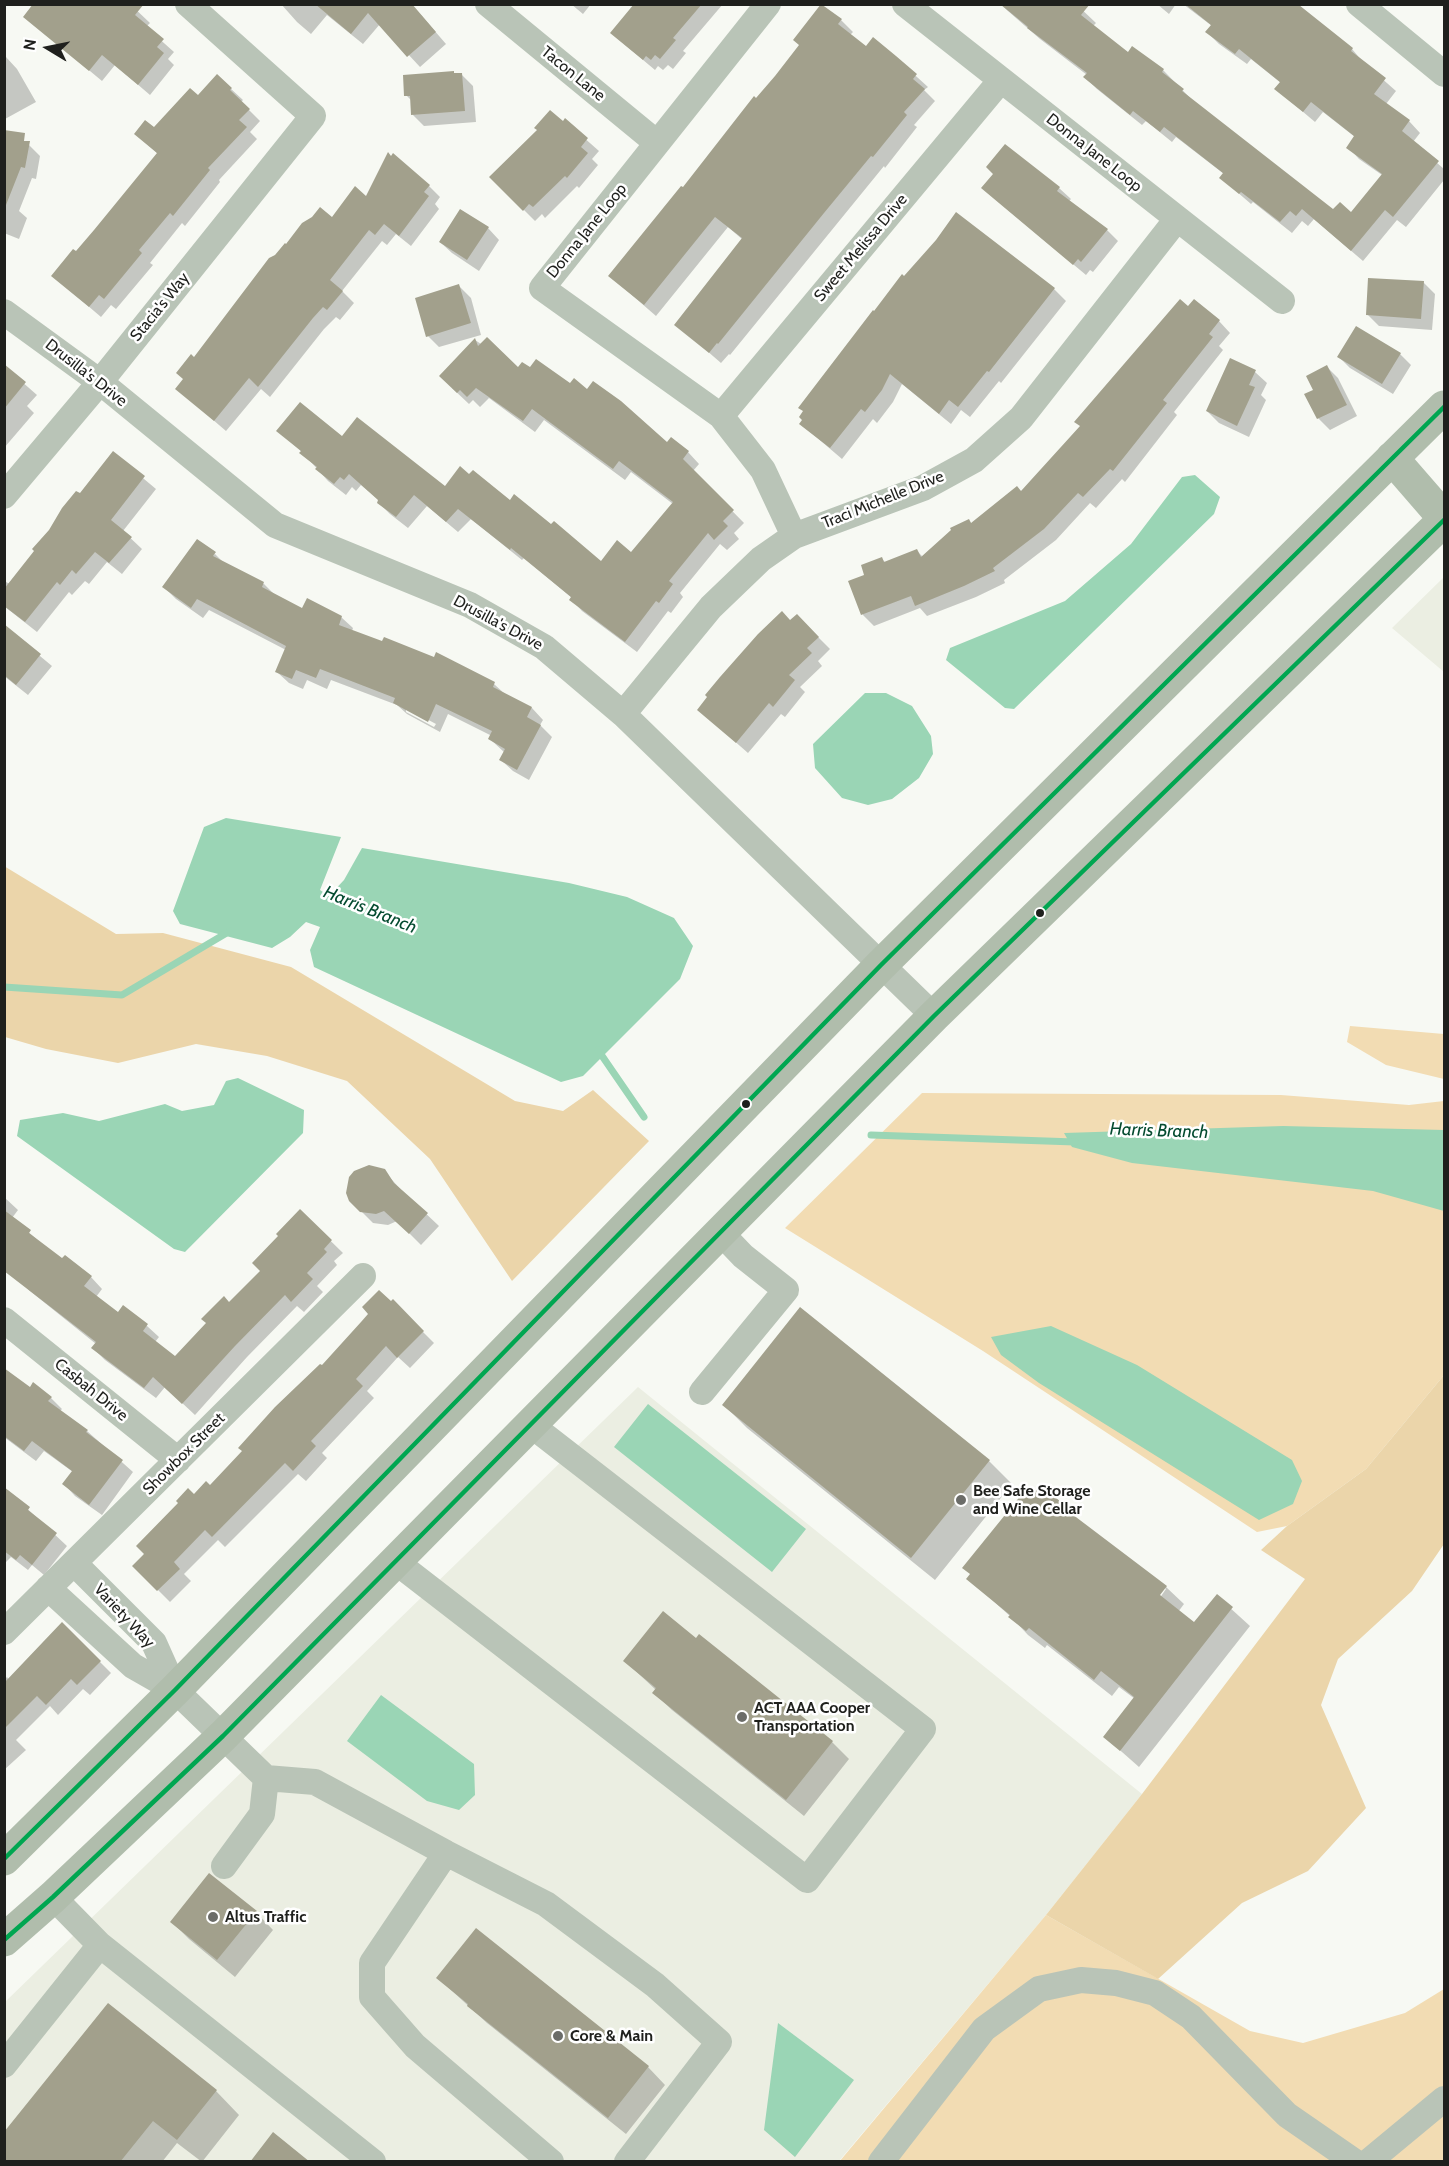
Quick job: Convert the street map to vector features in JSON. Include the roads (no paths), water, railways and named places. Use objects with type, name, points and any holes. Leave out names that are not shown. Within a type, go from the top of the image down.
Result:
[{"type":"main road","points":[[4,1859],[175,1690],[881,965],[1444,406]]},
{"type":"main road","points":[[4,1940],[223,1737],[934,1016],[1444,519],[1392,458]]},
{"type":"street","name":"Stacia's Way","points":[[4,496],[313,116],[188,4]]},
{"type":"street","name":"Tacon Lane","points":[[488,4],[657,143]]},
{"type":"street","name":"Donna Jane Loop","points":[[768,4],[542,288],[721,416],[763,470],[794,536]]},
{"type":"street","name":"Donna Jane Loop","points":[[905,4],[1282,301]]},
{"type":"street","points":[[1359,4],[1444,74]]},
{"type":"street","name":"Sweet Melissa Drive","points":[[721,416],[1001,80]]},
{"type":"street","name":"Traci Michelle Drive","points":[[623,714],[711,607],[761,559],[794,536],[922,488],[974,460],[1021,418],[1177,219]]},
{"type":"street","name":"Drusilla's Drive","points":[[4,312],[99,382],[275,525],[470,605],[544,647],[623,714],[934,1016]]},
{"type":"street","points":[[702,1392],[786,1290],[743,1256],[720,1232]]},
{"type":"street","name":"Showbox Street","points":[[9,1619],[48,1588],[74,1563],[363,1276]]},
{"type":"street","name":"Casbah Drive","points":[[4,1320],[178,1460]]},
{"type":"street","points":[[396,1562],[807,1880],[923,1729],[531,1425]]},
{"type":"street","name":"Variety Way","points":[[74,1563],[154,1643],[175,1690]]},
{"type":"street","name":"Variety Way","points":[[48,1588],[132,1666],[175,1690]]},
{"type":"street","points":[[175,1690],[266,1778],[315,1782],[546,1904],[655,1985],[719,2042],[627,2162]]},
{"type":"street","points":[[224,1866],[262,1815],[266,1778]]},
{"type":"street","points":[[446,1853],[372,1963],[372,1997],[415,2046],[551,2162]]},
{"type":"street","points":[[53,1897],[100,1945],[373,2162]]},
{"type":"street","points":[[4,2066],[100,1945]]},
{"type":"street","points":[[881,2162],[984,2029],[1040,1989],[1081,1980],[1116,1983],[1155,1993],[1191,2017],[1287,2115],[1355,2162]]},
{"type":"street","points":[[1368,2162],[1444,2099]]},
{"type":"water","points":[[1195,475],[1220,497],[1214,514],[1014,709],[1005,708],[946,660],[950,648],[1065,601],[1131,544],[1182,477]]},
{"type":"water","points":[[865,693],[886,693],[912,706],[931,736],[933,754],[919,778],[892,799],[868,805],[842,798],[815,768],[813,744]]},
{"type":"water","points":[[226,818],[341,837],[320,890],[329,896],[344,880],[362,848],[569,883],[627,897],[674,918],[693,946],[680,979],[583,1076],[561,1082],[314,967],[310,950],[320,927],[306,922],[290,937],[272,948],[180,924],[173,911],[204,827]]},
{"type":"water","points":[[238,1078],[304,1110],[303,1133],[185,1252],[174,1249],[17,1136],[20,1120],[63,1113],[99,1121],[165,1104],[182,1111],[214,1105],[226,1081]]},
{"type":"water","points":[[1283,1126],[1444,1130],[1444,1211],[1373,1191],[1132,1163],[1072,1147],[1064,1133]]},
{"type":"water","points":[[1051,1326],[1137,1365],[1292,1460],[1302,1481],[1293,1504],[1259,1520],[1039,1383],[1001,1355],[991,1337]]},
{"type":"water","points":[[648,1404],[806,1529],[772,1572],[614,1447]]},
{"type":"water","points":[[381,1695],[474,1764],[475,1795],[459,1810],[427,1801],[347,1741]]},
{"type":"water","points":[[778,2023],[854,2080],[795,2157],[764,2130]]},
{"type":"waterway","name":"Harris Branch","points":[[4,987],[122,995],[230,931]]},
{"type":"waterway","name":"Harris Branch","points":[[598,1050],[644,1117]]},
{"type":"waterway","name":"Harris Branch","points":[[871,1135],[1075,1142]]},
{"type":"place","name":"Bee Safe Storage and Wine Cellar","points":[[961,1500]]},
{"type":"place","name":"ACT AAA Cooper Transportation","points":[[742,1717]]},
{"type":"place","name":"Altus Traffic","points":[[213,1917]]},
{"type":"place","name":"Core & Main","points":[[558,2036]]}]
